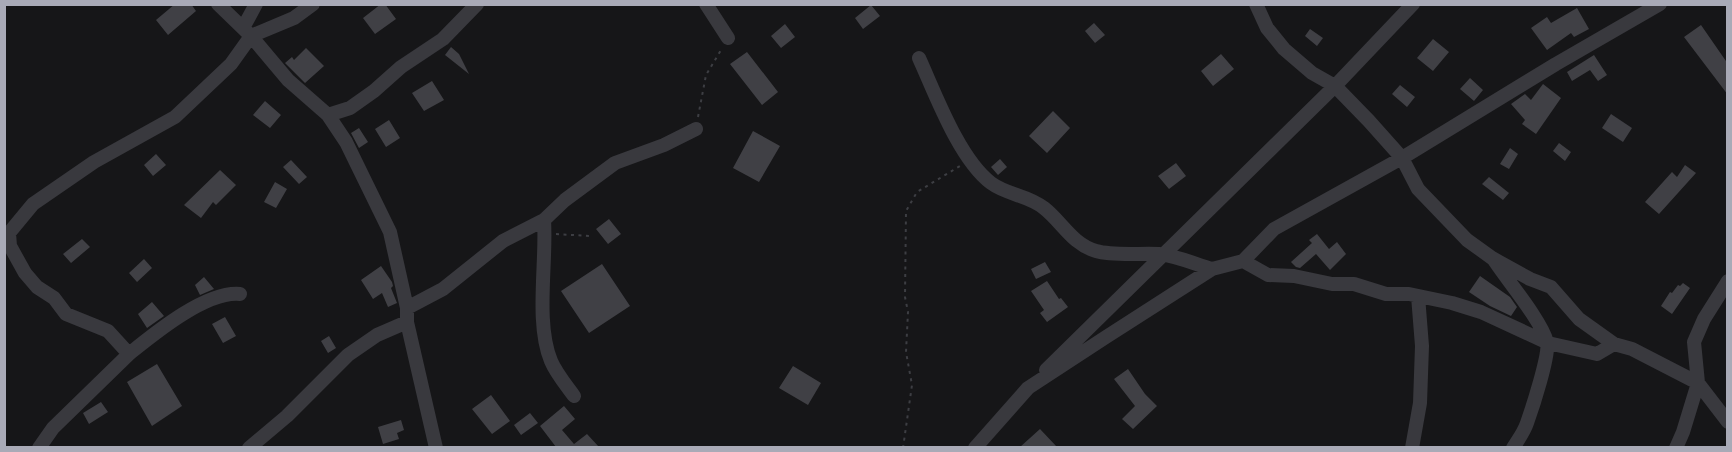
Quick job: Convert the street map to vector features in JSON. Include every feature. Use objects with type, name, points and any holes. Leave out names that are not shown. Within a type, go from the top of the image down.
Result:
[{"type":"street","points":[[218,4],[247,32],[288,80],[328,115],[345,142],[390,232],[434,446]]},
{"type":"street","points":[[129,354],[108,331],[66,314],[54,298],[38,287],[25,273],[10,246],[9,233],[33,204],[94,162],[175,117],[231,64],[247,32],[256,4]]},
{"type":"street","points":[[247,32],[294,18],[313,4]]},
{"type":"street","points":[[328,115],[350,108],[374,91],[401,68],[443,39],[477,4]]},
{"type":"street","points":[[706,4],[728,38]]},
{"type":"street","points":[[1256,4],[1267,28],[1284,50],[1312,73],[1335,86],[1402,158],[1418,189],[1467,240],[1492,258],[1530,279],[1551,287],[1579,319],[1614,345],[1632,350],[1698,382],[1728,422]]},
{"type":"street","points":[[975,447],[1028,388],[1335,86],[1413,4]]},
{"type":"street","points":[[1028,388],[1212,269],[1243,261],[1274,229],[1402,158],[1660,4]]},
{"type":"street","points":[[919,57],[936,98],[967,157],[990,183],[1004,190],[1024,195],[1044,208],[1063,229],[1086,247],[1098,252],[1162,254],[1212,269]]},
{"type":"street","points":[[407,308],[442,289],[503,241],[545,227],[565,200],[615,163],[664,145],[696,129]]},
{"type":"street","points":[[545,227],[543,310],[548,352],[551,361],[574,396]]},
{"type":"street","points":[[1492,258],[1530,311],[1548,343],[1541,381],[1527,425],[1513,447]]},
{"type":"street","points":[[1243,261],[1268,275],[1294,276],[1332,285],[1354,284],[1386,294],[1418,296],[1452,303],[1481,312],[1548,343],[1597,354],[1614,345]]},
{"type":"street","points":[[1676,447],[1683,432],[1698,382],[1694,342],[1704,319],[1728,281]]},
{"type":"street","points":[[39,447],[53,428],[129,354],[168,323],[228,293],[240,294]]},
{"type":"street","points":[[1412,447],[1420,403],[1422,346],[1418,296]]},
{"type":"street","points":[[249,447],[294,409],[348,355],[377,335],[407,322]]},
{"type":"street","points":[[52,447],[50,438],[53,428]]},
{"type":"path","points":[[696,129],[706,75],[728,38]]},
{"type":"path","points":[[903,447],[912,385],[906,352],[909,312],[905,297],[906,211],[916,192],[957,169],[967,157]]},
{"type":"path","points":[[545,227],[589,236]]},
{"type":"building","points":[[175,4],[191,4],[196,11],[168,35],[156,20]]},
{"type":"building","points":[[381,4],[385,4],[396,19],[375,34],[363,18]]},
{"type":"building","points":[[871,5],[880,16],[863,29],[855,18]]},
{"type":"building","points":[[1577,8],[1589,29],[1574,37],[1571,33],[1547,50],[1531,28],[1547,17],[1551,23]]},
{"type":"building","points":[[1094,23],[1105,35],[1095,43],[1085,31]]},
{"type":"building","points":[[785,24],[795,37],[781,48],[771,36]]},
{"type":"building","points":[[1701,25],[1728,64],[1728,95],[1684,37]]},
{"type":"building","points":[[1310,29],[1323,38],[1317,46],[1305,36]]},
{"type":"building","points":[[1433,39],[1449,52],[1433,71],[1417,58]]},
{"type":"building","points":[[451,47],[459,54],[469,74],[445,55]]},
{"type":"building","points":[[306,48],[324,66],[305,83],[285,63],[292,57],[294,60]]},
{"type":"building","points":[[747,52],[778,92],[762,105],[730,64]]},
{"type":"building","points":[[1221,54],[1234,69],[1213,86],[1201,71]]},
{"type":"building","points":[[1594,55],[1607,75],[1598,81],[1590,70],[1572,81],[1567,72]]},
{"type":"building","points":[[1470,78],[1483,90],[1474,101],[1460,89]]},
{"type":"building","points":[[432,81],[444,100],[424,111],[412,93]]},
{"type":"building","points":[[1543,84],[1561,98],[1536,134],[1522,124],[1525,120],[1511,104],[1525,94],[1531,100]]},
{"type":"building","points":[[1400,85],[1415,97],[1407,107],[1392,94]]},
{"type":"building","points":[[265,101],[281,115],[270,128],[253,115]]},
{"type":"building","points":[[1053,111],[1070,128],[1047,153],[1029,136]]},
{"type":"building","points":[[1611,114],[1632,128],[1623,142],[1602,128]]},
{"type":"building","points":[[389,120],[400,138],[386,147],[375,129]]},
{"type":"building","points":[[359,128],[368,142],[359,148],[351,133]]},
{"type":"building","points":[[753,131],[780,146],[759,182],[733,168]]},
{"type":"building","points":[[1559,143],[1571,152],[1565,161],[1553,151]]},
{"type":"building","points":[[1510,148],[1518,154],[1509,169],[1500,164]]},
{"type":"building","points":[[156,154],[166,165],[153,176],[144,165]]},
{"type":"building","points":[[1000,159],[1007,167],[998,175],[991,167]]},
{"type":"building","points":[[291,160],[307,177],[299,184],[283,167]]},
{"type":"building","points":[[1176,163],[1186,176],[1169,189],[1158,176]]},
{"type":"building","points":[[1685,165],[1696,173],[1659,214],[1645,202],[1672,172],[1677,177]]},
{"type":"building","points":[[220,170],[236,185],[216,205],[213,202],[201,218],[184,205]]},
{"type":"building","points":[[1489,177],[1509,193],[1503,200],[1482,184]]},
{"type":"building","points":[[275,182],[287,189],[276,208],[264,202]]},
{"type":"building","points":[[609,219],[621,234],[608,244],[596,229]]},
{"type":"building","points":[[1317,234],[1329,249],[1337,242],[1346,254],[1330,270],[1316,254],[1300,268],[1296,267],[1291,262],[1312,243],[1309,240]]},
{"type":"building","points":[[82,239],[90,247],[71,263],[63,254]]},
{"type":"building","points":[[144,259],[152,268],[137,282],[129,273]]},
{"type":"building","points":[[1045,262],[1051,272],[1036,279],[1031,269]]},
{"type":"building","points":[[602,264],[630,306],[589,333],[561,291]]},
{"type":"building","points":[[381,266],[392,282],[391,288],[397,303],[388,307],[382,293],[373,299],[361,280]]},
{"type":"building","points":[[1480,276],[1510,297],[1517,307],[1511,316],[1469,292]]},
{"type":"building","points":[[204,277],[214,289],[200,295],[195,285]]},
{"type":"building","points":[[1047,281],[1059,299],[1061,298],[1068,307],[1047,322],[1040,313],[1044,310],[1031,291]]},
{"type":"building","points":[[1683,283],[1690,288],[1672,314],[1661,306],[1670,292],[1672,293],[1678,285]]},
{"type":"building","points":[[152,302],[164,316],[147,328],[138,314]]},
{"type":"building","points":[[225,317],[236,336],[223,343],[212,324]]},
{"type":"building","points":[[329,336],[336,348],[328,353],[321,341]]},
{"type":"building","points":[[157,364],[182,406],[152,426],[127,382]]},
{"type":"building","points":[[793,366],[821,383],[808,405],[779,388]]},
{"type":"building","points":[[1128,369],[1145,394],[1157,406],[1133,429],[1122,419],[1135,406],[1114,379]]},
{"type":"building","points":[[491,395],[510,421],[492,434],[472,409]]},
{"type":"building","points":[[101,402],[108,412],[89,424],[83,413]]},
{"type":"building","points":[[564,406],[575,419],[562,430],[574,444],[587,434],[599,447],[556,447],[540,426]]},
{"type":"building","points":[[530,413],[538,423],[521,435],[514,425]]},
{"type":"building","points":[[401,420],[404,430],[397,433],[399,439],[383,444],[378,427]]},
{"type":"building","points":[[1040,429],[1057,447],[1020,447]]}]
